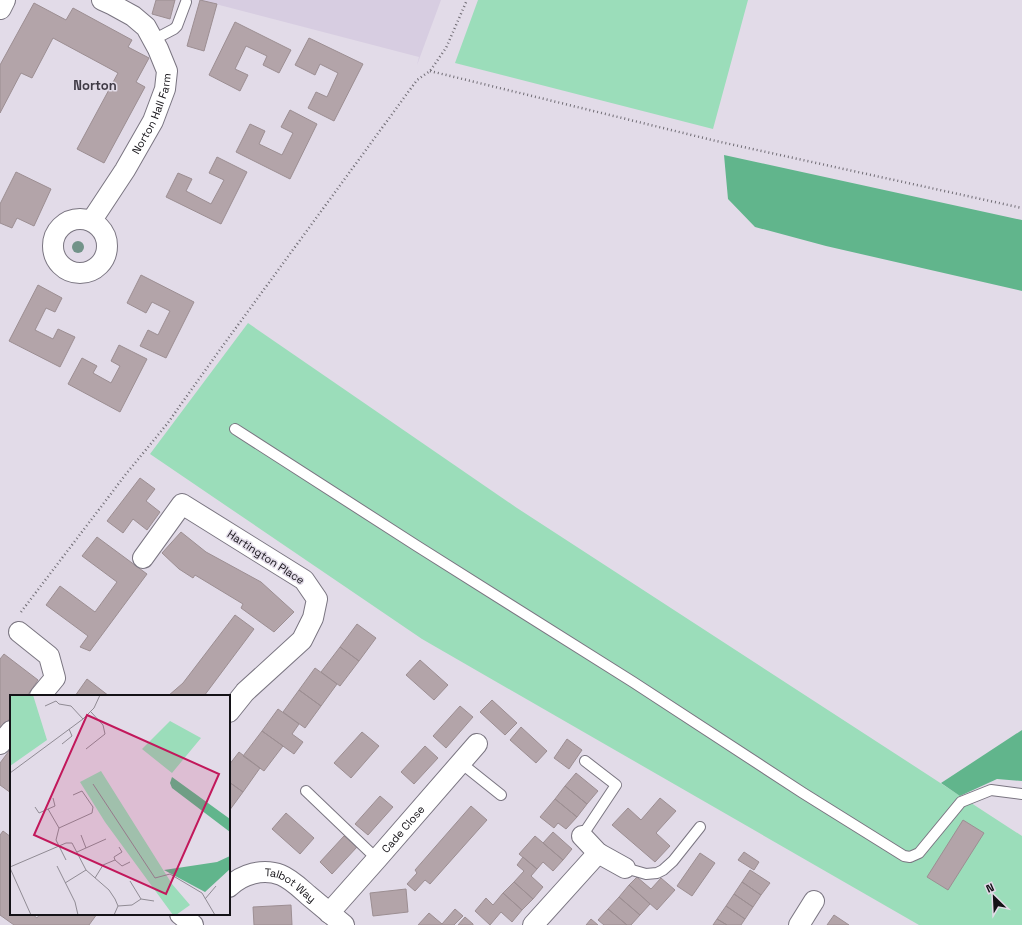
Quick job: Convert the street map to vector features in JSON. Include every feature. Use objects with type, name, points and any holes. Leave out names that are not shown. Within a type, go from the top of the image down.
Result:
[{"type":"street","points":[[0,8],[4,0]]},
{"type":"street","name":"Norton Hall Farm","points":[[92,220],[125,170],[153,121],[165,89],[167,71],[158,49],[146,27],[134,16],[102,0]]},
{"type":"street","name":"Hartington Place","points":[[143,558],[182,504],[304,580],[317,599],[313,618],[302,640],[245,692],[230,711]]},
{"type":"street","points":[[19,624],[49,656],[55,678],[41,695]]},
{"type":"street","points":[[0,744],[10,732]]},
{"type":"street","name":"Cade Close","points":[[329,913],[477,744]]},
{"type":"street","points":[[582,836],[598,853],[625,868]]},
{"type":"street","points":[[533,925],[598,853]]},
{"type":"street","name":"Talbot Way","points":[[230,886],[240,878],[259,872],[270,872],[281,875],[292,881],[344,925]]},
{"type":"street","points":[[799,925],[814,901]]},
{"type":"lane","points":[[153,40],[178,26],[186,2]]},
{"type":"lane","points":[[235,429],[904,856],[910,857],[919,853],[961,802],[991,790],[1022,794]]},
{"type":"lane","points":[[582,836],[616,785],[585,761]]},
{"type":"lane","points":[[461,763],[501,795]]},
{"type":"lane","points":[[306,791],[377,859]]},
{"type":"lane","points":[[625,868],[646,874],[657,873],[664,870],[700,827]]},
{"type":"path","points":[[19,624],[126,474],[167,424],[417,80],[430,71],[446,48],[467,0]]},
{"type":"path","points":[[430,71],[716,141],[1022,208]]},
{"type":"shaded area","points":[[200,0],[441,0],[417,65],[419,57]]},
{"type":"green space","points":[[478,0],[748,0],[713,129],[455,63]]},
{"type":"green space","points":[[724,155],[1022,220],[1022,291],[826,246],[755,227],[728,199]]},
{"type":"green space","points":[[248,323],[517,508],[1022,836],[1022,925],[919,925],[422,639],[150,454]]},
{"type":"green space","points":[[1022,730],[1022,781],[997,779],[960,796],[941,783]]},
{"type":"building","points":[[156,0],[175,0],[170,19],[152,14]]},
{"type":"building","points":[[200,0],[217,4],[204,51],[187,46]]},
{"type":"building","points":[[34,3],[66,20],[73,8],[132,40],[128,47],[149,58],[136,82],[145,87],[104,163],[77,149],[118,73],[53,38],[32,78],[21,73],[0,113],[0,65]]},
{"type":"building","points":[[235,22],[291,50],[279,73],[263,65],[267,56],[246,46],[235,69],[248,75],[240,91],[209,75]]},
{"type":"building","points":[[309,38],[363,64],[334,121],[308,108],[316,92],[327,97],[338,73],[320,64],[315,75],[295,65]]},
{"type":"building","points":[[290,110],[317,124],[290,179],[236,152],[250,124],[265,131],[259,144],[282,155],[293,133],[281,127]]},
{"type":"building","points":[[217,157],[247,172],[221,224],[166,197],[178,173],[192,179],[186,191],[211,204],[224,180],[209,173]]},
{"type":"building","points":[[16,172],[51,189],[34,226],[17,218],[12,228],[0,223],[0,204]]},
{"type":"building","points":[[141,275],[194,302],[166,358],[140,346],[148,330],[158,335],[170,311],[152,302],[146,313],[127,303]]},
{"type":"building","points":[[38,285],[62,298],[55,312],[46,308],[35,330],[53,339],[58,329],[75,337],[60,367],[9,341]]},
{"type":"building","points":[[119,345],[147,359],[120,412],[68,384],[82,358],[97,366],[93,373],[111,383],[120,366],[111,361]]},
{"type":"building","points":[[140,478],[155,489],[146,501],[160,512],[147,530],[133,519],[123,533],[107,521]]},
{"type":"building","points":[[181,532],[206,552],[261,582],[294,612],[274,632],[241,608],[243,604],[195,575],[193,578],[179,569],[162,553]]},
{"type":"building","points":[[97,537],[147,574],[90,651],[80,647],[88,636],[46,605],[60,586],[95,612],[117,582],[82,556]]},
{"type":"building","points":[[235,615],[254,629],[205,695],[169,695],[183,683]]},
{"type":"building","points":[[357,624],[376,638],[359,661],[340,647]]},
{"type":"building","points":[[340,647],[359,661],[340,686],[321,672]]},
{"type":"building","points":[[4,654],[38,680],[28,695],[10,695],[10,718],[0,732],[0,659]]},
{"type":"building","points":[[420,660],[448,685],[434,700],[406,675]]},
{"type":"building","points":[[315,668],[337,684],[321,706],[299,690]]},
{"type":"building","points":[[87,679],[108,695],[76,695]]},
{"type":"building","points":[[299,690],[321,706],[305,728],[283,712]]},
{"type":"building","points":[[492,700],[517,723],[505,735],[480,712]]},
{"type":"building","points":[[460,706],[473,717],[446,748],[433,736]]},
{"type":"building","points":[[278,709],[299,724],[292,734],[303,742],[294,754],[262,731]]},
{"type":"building","points":[[521,727],[547,751],[536,763],[510,740]]},
{"type":"building","points":[[262,731],[283,746],[264,771],[243,756]]},
{"type":"building","points":[[362,732],[379,746],[351,778],[334,763]]},
{"type":"building","points":[[567,739],[582,750],[569,769],[554,758]]},
{"type":"building","points":[[425,746],[438,758],[414,784],[401,772]]},
{"type":"building","points":[[9,751],[10,792],[0,785],[0,763]]},
{"type":"building","points":[[239,752],[260,768],[243,792],[230,783],[230,764]]},
{"type":"building","points":[[576,773],[598,791],[587,804],[565,786]]},
{"type":"building","points":[[230,783],[243,792],[230,810]]},
{"type":"building","points":[[565,786],[587,804],[577,817],[555,799]]},
{"type":"building","points":[[380,796],[393,807],[368,835],[355,824]]},
{"type":"building","points":[[660,798],[676,811],[656,833],[670,846],[655,862],[612,825],[628,808],[641,820]]},
{"type":"building","points":[[555,799],[577,817],[566,829],[558,823],[554,828],[540,817]]},
{"type":"building","points":[[471,806],[487,820],[430,884],[425,880],[415,891],[407,884],[417,873],[415,870]]},
{"type":"building","points":[[286,813],[314,838],[300,854],[272,829]]},
{"type":"building","points":[[963,820],[984,833],[948,890],[927,877]]},
{"type":"building","points":[[3,831],[10,836],[10,915],[33,915],[37,918],[39,915],[96,915],[89,925],[14,925],[0,915],[0,835]]},
{"type":"building","points":[[553,832],[572,849],[563,860],[543,843]]},
{"type":"building","points":[[344,836],[357,847],[332,874],[320,862]]},
{"type":"building","points":[[535,836],[563,860],[553,871],[543,862],[537,869],[519,854]]},
{"type":"building","points":[[744,852],[759,862],[754,870],[738,860]]},
{"type":"building","points":[[700,853],[715,863],[692,896],[677,886]]},
{"type":"building","points":[[523,857],[537,869],[531,876],[543,887],[533,899],[514,882],[524,871],[517,865]]},
{"type":"building","points":[[750,870],[770,883],[761,895],[742,882]]},
{"type":"building","points":[[637,877],[651,889],[661,878],[675,890],[657,910],[629,885]]},
{"type":"building","points":[[514,882],[533,899],[522,910],[503,893]]},
{"type":"building","points":[[742,882],[761,895],[753,907],[734,894]]},
{"type":"building","points":[[629,885],[650,904],[640,915],[619,897]]},
{"type":"building","points":[[406,889],[408,912],[373,916],[370,893]]},
{"type":"building","points":[[503,893],[522,910],[512,922],[501,912],[490,925],[475,911],[486,898],[493,905]]},
{"type":"building","points":[[734,894],[753,907],[745,919],[726,906]]},
{"type":"building","points":[[619,897],[640,915],[631,925],[627,925],[608,909]]},
{"type":"building","points":[[291,905],[292,925],[254,925],[253,907]]},
{"type":"building","points":[[726,906],[745,919],[741,925],[727,925],[717,919]]},
{"type":"building","points":[[455,909],[463,916],[454,925],[418,925],[429,913],[442,924]]},
{"type":"building","points":[[608,909],[627,925],[604,925],[598,920]]},
{"type":"building","points":[[834,915],[849,925],[827,925]]},
{"type":"building","points":[[465,917],[473,924],[473,925],[458,925]]},
{"type":"building","points":[[591,919],[598,925],[586,925]]},
{"type":"building","points":[[717,919],[727,925],[713,925]]},
{"type":"district","name":"Norton","points":[[95,85]]}]
